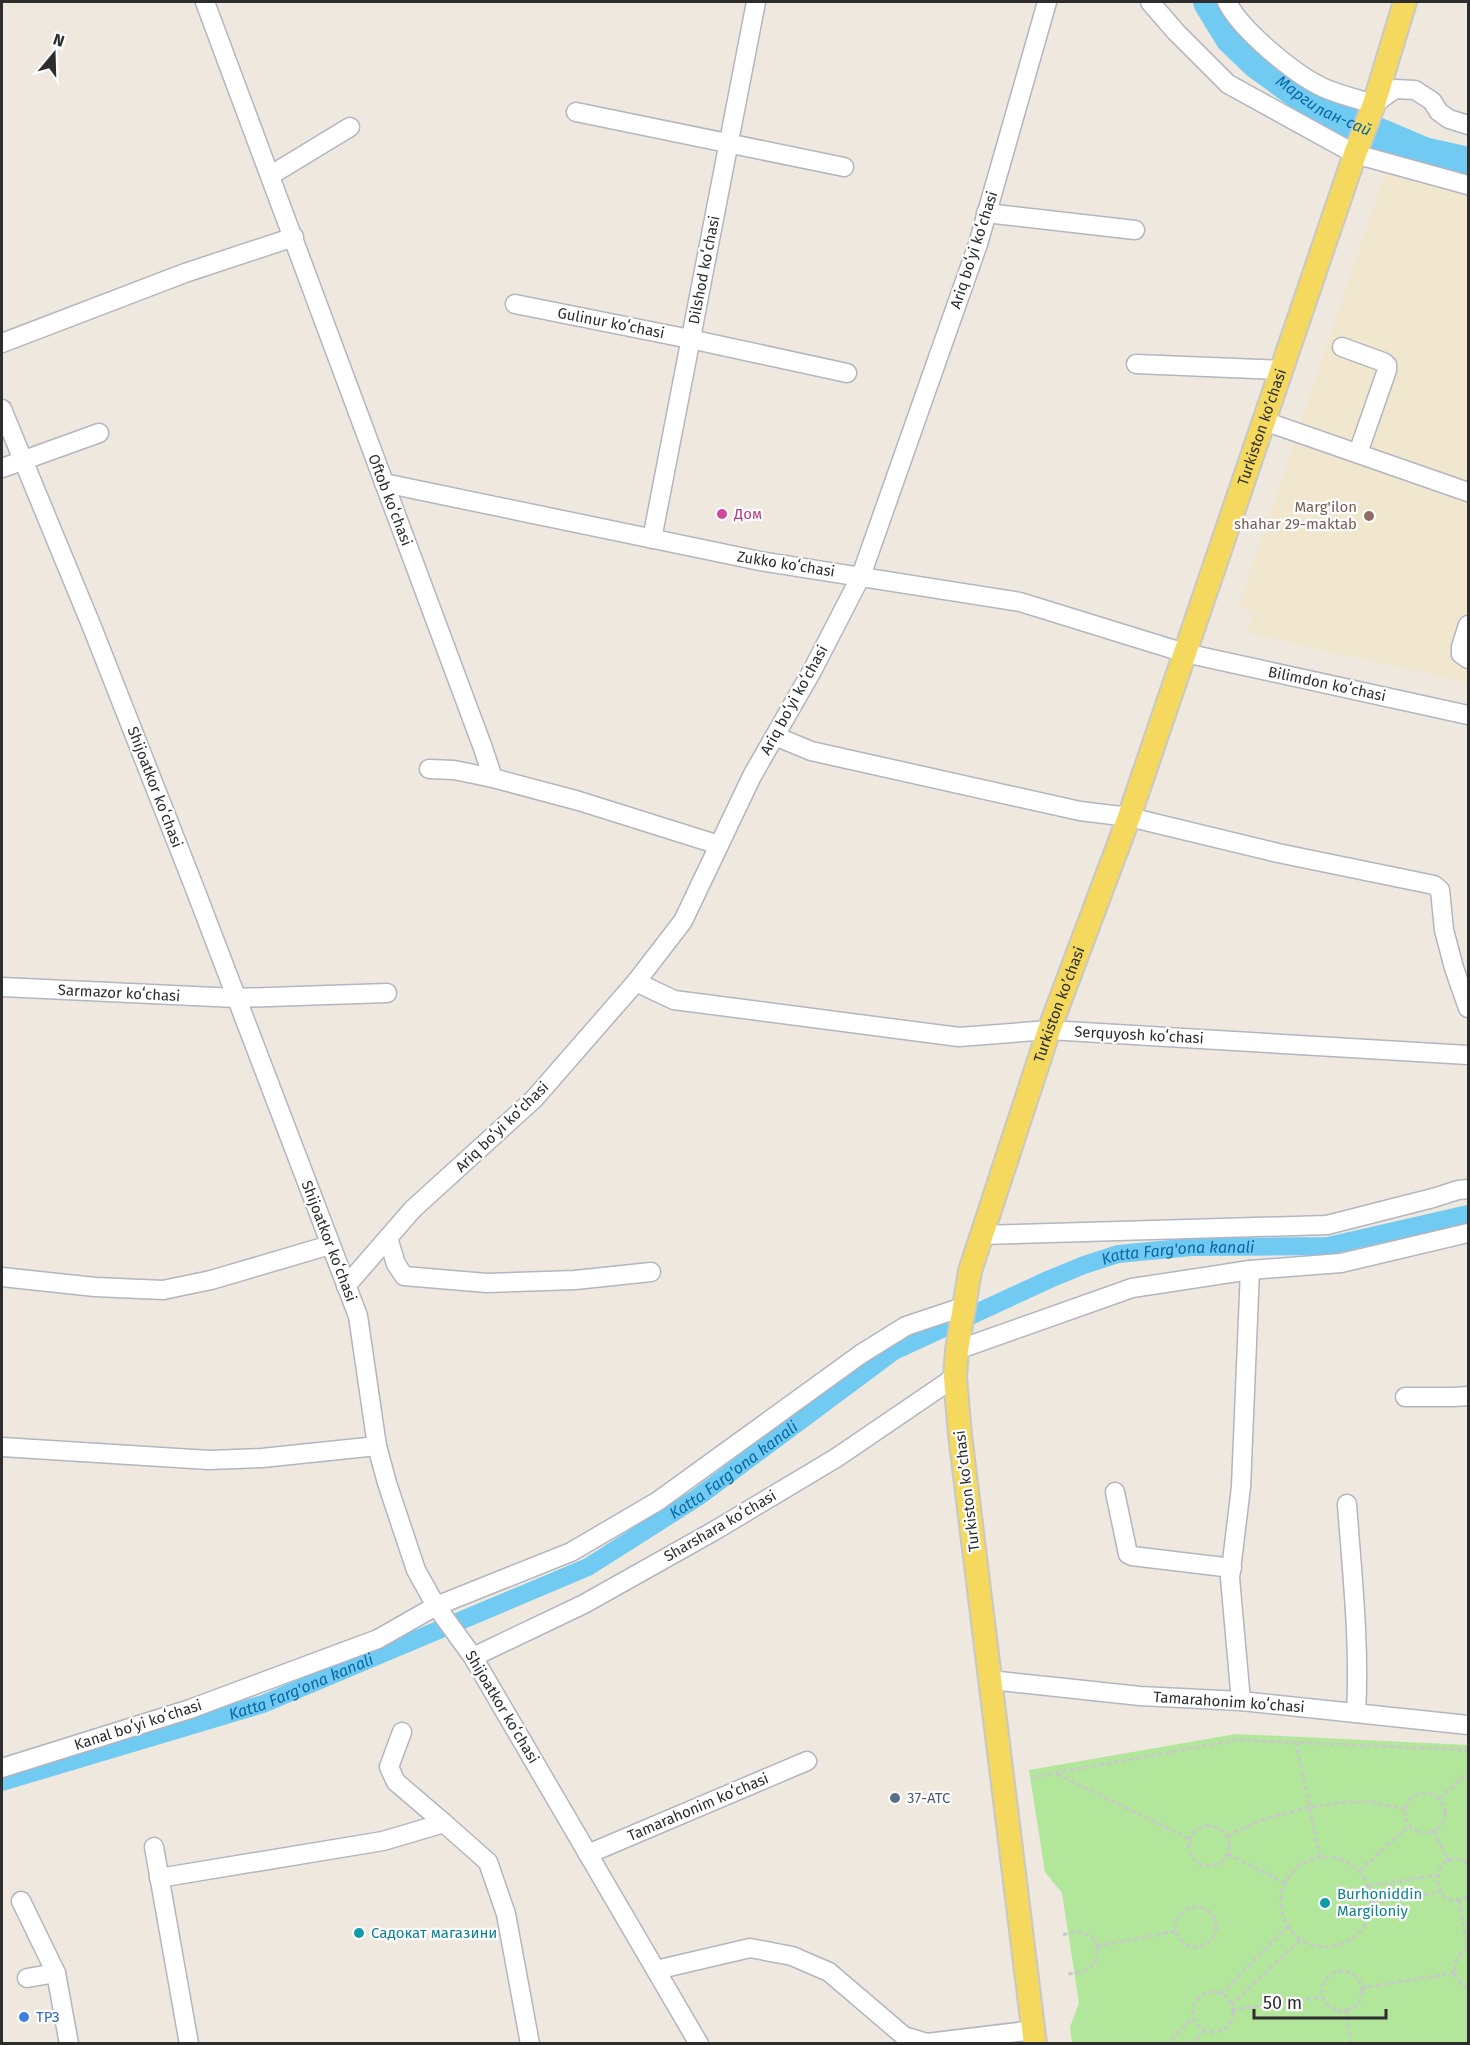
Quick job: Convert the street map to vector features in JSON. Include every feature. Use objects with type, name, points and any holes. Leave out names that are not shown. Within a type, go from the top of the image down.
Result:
[{"type":"main road","name":"Turkiston ko’chasi","points":[[1034,2037],[960,1435],[955,1377],[963,1306],[970,1271],[1049,1030],[1129,817],[1354,154],[1374,104],[1405,2]]},
{"type":"street","name":"Oftob koʻchasi","points":[[205,2],[493,778]]},
{"type":"street","name":"Dilshod koʻchasi","points":[[652,539],[756,2]]},
{"type":"street","name":"Ariq boʻyi koʻchasi","points":[[346,1286],[413,1209],[534,1099],[636,981],[683,921],[752,776],[812,671],[861,576],[978,244],[1047,2]]},
{"type":"street","points":[[1150,2],[1176,32],[1228,84],[1354,154],[1468,185]]},
{"type":"street","points":[[1227,2],[1247,29],[1309,80],[1326,89],[1374,104],[1395,89],[1415,90],[1431,101],[1439,112],[1449,119],[1468,125]]},
{"type":"street","points":[[576,112],[844,167]]},
{"type":"street","points":[[271,175],[350,127]]},
{"type":"street","points":[[987,213],[1136,230]]},
{"type":"street","points":[[2,343],[185,273],[294,237]]},
{"type":"street","name":"Gulinur koʻchasi","points":[[514,304],[847,373]]},
{"type":"street","points":[[1342,347],[1387,365],[1358,453]]},
{"type":"street","points":[[1136,364],[1281,370]]},
{"type":"street","name":"Shijoatkor koʻchasi","points":[[2,409],[105,660],[195,889],[358,1316],[376,1446],[416,1570],[436,1606],[473,1657],[699,2043]]},
{"type":"street","points":[[1264,421],[1468,492]]},
{"type":"street","points":[[2,468],[99,433]]},
{"type":"street","name":"Zukko koʻchasi","points":[[384,483],[760,561],[1020,602],[1185,653]]},
{"type":"street","points":[[1468,625],[1461,647],[1461,654],[1468,659]]},
{"type":"street","name":"Bilimdon koʻchasi","points":[[1185,653],[1468,715]]},
{"type":"street","points":[[775,736],[811,751],[1080,811],[1129,817],[1278,853],[1434,885],[1440,890],[1444,930],[1468,1008]]},
{"type":"street","points":[[429,769],[453,770],[493,778],[579,801],[719,845]]},
{"type":"street","name":"Serquyosh koʻchasi","points":[[636,981],[674,1000],[959,1037],[1049,1030],[1468,1054]]},
{"type":"street","name":"Sarmazor koʻchasi","points":[[2,987],[236,998],[387,993]]},
{"type":"street","points":[[982,1235],[1327,1225],[1468,1189]]},
{"type":"street","points":[[957,1350],[1132,1288],[1250,1270],[1341,1263],[1468,1233]]},
{"type":"street","points":[[388,1238],[396,1264],[404,1276],[498,1282],[575,1281],[651,1272]]},
{"type":"street","points":[[2,1277],[95,1287],[163,1290],[212,1280],[330,1245]]},
{"type":"street","points":[[1241,1701],[1230,1578],[1241,1487],[1250,1270]]},
{"type":"street","name":"Kanal boʻyi koʻchasi","points":[[2,1768],[190,1709],[378,1639],[436,1606],[571,1552],[658,1501],[861,1354],[906,1326],[963,1306]]},
{"type":"street","name":"Sharshara koʻchasi","points":[[473,1657],[584,1604],[714,1531],[836,1458],[955,1377]]},
{"type":"street","points":[[1405,1397],[1468,1396]]},
{"type":"street","points":[[2,1447],[209,1460],[262,1458],[376,1446]]},
{"type":"street","points":[[1115,1492],[1128,1554],[1232,1568]]},
{"type":"street","points":[[1347,1504],[1356,1613],[1358,1680],[1356,1713]]},
{"type":"street","name":"Tamarahonim koʻchasi","points":[[990,1680],[1140,1695],[1241,1701],[1468,1725]]},
{"type":"street","points":[[402,1732],[389,1767],[396,1782],[488,1862],[506,1914],[530,2043]]},
{"type":"street","name":"Tamarahonim koʻchasi","points":[[588,1854],[807,1761]]},
{"type":"street","points":[[159,1878],[383,1841],[444,1823]]},
{"type":"street","points":[[154,1847],[189,2043]]},
{"type":"street","points":[[21,1901],[56,1973],[69,2043]]},
{"type":"street","points":[[656,1970],[750,1948],[792,1956],[830,1972],[904,2036],[927,2043],[1034,2037]]},
{"type":"street","points":[[27,1978],[56,1973]]},
{"type":"path","points":[[1033,1777],[1237,1740],[1468,1750]]},
{"type":"path","points":[[1296,1742],[1320,1858]]},
{"type":"path","points":[[1439,1800],[1468,1772]]},
{"type":"path","points":[[1055,1773],[1190,1839]]},
{"type":"path","points":[[1419,1794],[1431,1794],[1439,1800],[1445,1815],[1439,1827],[1434,1831],[1420,1833],[1409,1826],[1405,1820],[1405,1809],[1409,1801],[1419,1794]]},
{"type":"path","points":[[1227,1836],[1261,1820],[1309,1807],[1348,1802],[1372,1802],[1405,1809]]},
{"type":"path","points":[[1210,1826],[1222,1830],[1227,1836],[1228,1854],[1218,1864],[1205,1866],[1193,1858],[1190,1852],[1190,1839],[1198,1829],[1210,1826]]},
{"type":"path","points":[[1359,1872],[1409,1826]]},
{"type":"path","points":[[1434,1831],[1449,1862]]},
{"type":"path","points":[[1228,1854],[1285,1883]]},
{"type":"path","points":[[1311,1859],[1339,1859],[1353,1865],[1359,1872],[1368,1886],[1371,1903],[1368,1920],[1360,1932],[1347,1942],[1333,1947],[1318,1946],[1301,1939],[1292,1932],[1284,1920],[1281,1905],[1282,1891],[1288,1877],[1298,1867],[1311,1859]]},
{"type":"path","points":[[1468,1863],[1457,1860],[1449,1862],[1441,1868],[1437,1875],[1441,1892],[1452,1900],[1468,1896]]},
{"type":"path","points":[[1368,1886],[1437,1875]]},
{"type":"path","points":[[1371,1903],[1441,1892]]},
{"type":"path","points":[[1459,1900],[1468,1949],[1458,1956],[1454,1973],[1458,1981],[1468,1988]]},
{"type":"path","points":[[1191,1907],[1203,1908],[1213,1915],[1217,1928],[1211,1941],[1199,1947],[1185,1944],[1177,1931],[1177,1920],[1180,1914],[1191,1907]]},
{"type":"path","points":[[1221,1994],[1288,1926]]},
{"type":"path","points":[[1063,1935],[1078,1931],[1084,1932],[1090,1935],[1097,1946],[1096,1960],[1092,1966],[1086,1970],[1068,1974]]},
{"type":"path","points":[[1097,1946],[1177,1931]]},
{"type":"path","points":[[1231,2005],[1301,1939]]},
{"type":"path","points":[[1342,1970],[1354,1975],[1362,1988],[1356,2005],[1346,2010],[1331,2008],[1322,1997],[1323,1984],[1330,1974],[1336,1971],[1342,1970]]},
{"type":"path","points":[[1362,1988],[1454,1973]]},
{"type":"path","points":[[1213,1992],[1221,1994],[1231,2005],[1231,2020],[1221,2030],[1215,2032],[1204,2030],[1193,2018],[1193,2005],[1201,1995],[1213,1992]]},
{"type":"path","points":[[1232,2010],[1322,1997]]},
{"type":"path","points":[[1346,2010],[1352,2043]]},
{"type":"path","points":[[1166,2043],[1193,2018]]},
{"type":"path","points":[[1191,2043],[1204,2030]]},
{"type":"shaded area","name":"Marg'ilon shahar 29-maktab","points":[[1385,173],[1468,194],[1468,683],[1247,633],[1254,613],[1238,607]]},
{"type":"green space","points":[[1236,1734],[1468,1745],[1468,2043],[1072,2043],[1070,2027],[1079,2003],[1062,1893],[1045,1872],[1029,1770]]},
{"type":"waterway","name":"Маргилан-сай","points":[[1209,2],[1231,38],[1256,62],[1320,109],[1424,153],[1468,163]]},
{"type":"waterway","name":"Katta Farg'ona kanali","points":[[2,1782],[263,1704],[588,1567],[698,1497],[894,1351],[1084,1265],[1118,1254],[1192,1247],[1328,1246],[1468,1214]]},
{"type":"place","name":"Дом","points":[[722,514]]},
{"type":"place","name":"Marg'ilon shahar 29-maktab","points":[[1369,516]]},
{"type":"place","name":"37-АТС","points":[[895,1798]]},
{"type":"place","name":"Burhoniddin Margiloniy","points":[[1325,1903]]},
{"type":"place","name":"Садокат магазини","points":[[359,1933]]},
{"type":"place","name":"ТРЗ","points":[[24,2017]]}]
